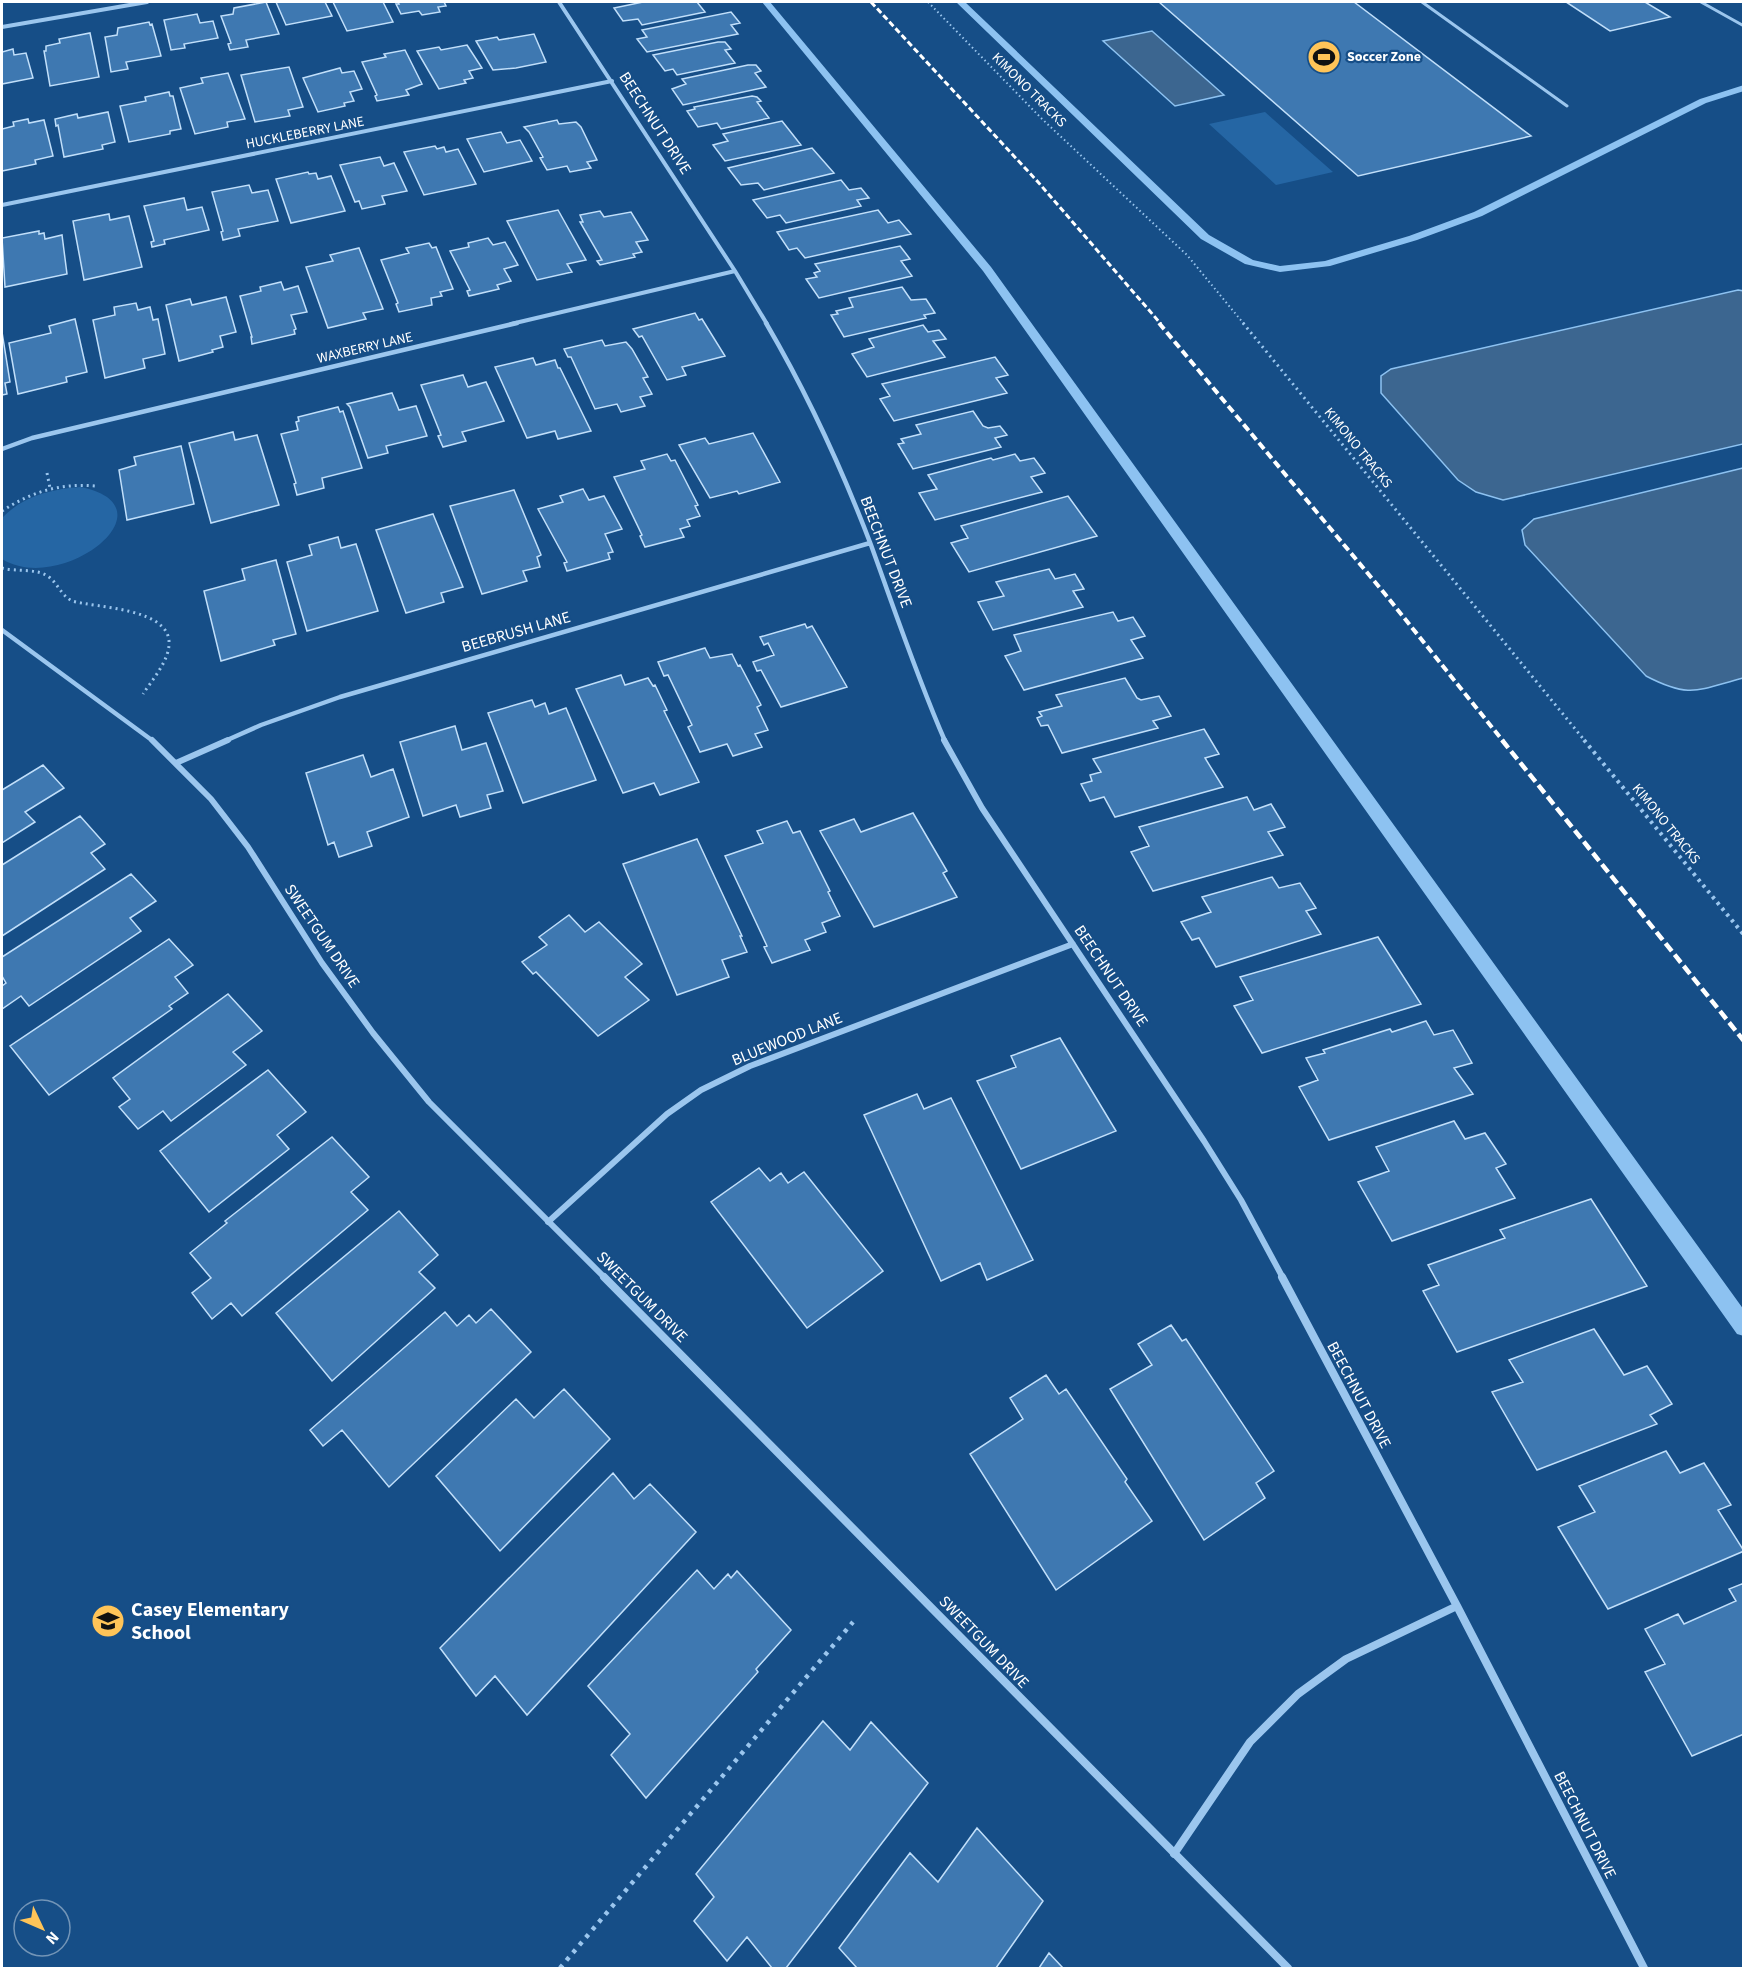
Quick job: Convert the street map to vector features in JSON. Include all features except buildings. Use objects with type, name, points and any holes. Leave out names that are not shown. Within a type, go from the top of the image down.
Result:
[{"type":"street","points":[[2,27],[147,2]]},
{"type":"street","name":"BEECHNUT DRIVE","points":[[559,2],[735,271],[786,357],[836,462],[870,543],[928,703],[951,755],[982,808],[1204,1141],[1240,1200],[1457,1606],[1644,1968]]},
{"type":"street","name":"HUCKLEBERRY LANE","points":[[2,205],[612,81]]},
{"type":"street","name":"WAXBERRY LANE","points":[[2,449],[32,438],[735,271]]},
{"type":"street","name":"BEEBRUSH LANE","points":[[176,763],[261,725],[340,697],[870,543]]},
{"type":"street","name":"SWEETGUM DRIVE","points":[[2,630],[152,740],[211,799],[249,847],[322,963],[429,1102],[1288,1968]]},
{"type":"street","name":"BLUEWOOD LANE","points":[[548,1222],[667,1114],[700,1090],[750,1066],[1073,944]]},
{"type":"street","points":[[1174,1854],[1250,1742],[1298,1694],[1346,1659],[1457,1606]]},
{"type":"lane","points":[[1422,2],[1567,105]]},
{"type":"lane","points":[[1701,2],[1743,26]]},
{"type":"path","name":"KIMONO TRACKS","points":[[928,2],[1041,118],[1187,255],[1743,935]]},
{"type":"path","points":[[47,472],[50,488]]},
{"type":"path","points":[[2,511],[22,498],[50,488],[80,484],[95,486]]},
{"type":"path","points":[[2,568],[16,573],[44,574],[49,577],[61,595],[73,602],[136,613],[154,619],[164,627],[169,644],[164,659],[141,697]]},
{"type":"path","points":[[560,1968],[853,1622]]},
{"type":"shaded area","points":[[1152,31],[1224,95],[1175,106],[1103,41]]},
{"type":"shaded area","points":[[1265,112],[1333,172],[1276,185],[1209,124]]},
{"type":"shaded area","points":[[1738,290],[1744,291],[1743,444],[1503,500],[1476,492],[1458,480],[1381,393],[1381,376],[1391,369]]},
{"type":"shaded area","points":[[1743,468],[1743,678],[1704,689],[1684,690],[1673,688],[1646,676],[1525,545],[1522,530],[1534,519]]},
{"type":"shaded area","points":[[81,487],[107,497],[117,512],[114,528],[100,544],[78,558],[53,566],[27,567],[2,559],[2,518],[10,510],[38,495]]},
{"type":"waterway","points":[[766,2],[987,269],[1744,1327]]},
{"type":"waterway","points":[[960,2],[1205,237],[1249,262],[1280,269],[1326,264],[1413,238],[1478,214],[1703,101],[1744,88]]},
{"type":"railway","points":[[871,2],[1038,182],[1161,324]]},
{"type":"railway","points":[[1159,323],[1385,594],[1503,741]]},
{"type":"railway","points":[[1502,740],[1744,1041]]},
{"type":"place","name":"Soccer Zone","points":[[1324,57]]},
{"type":"place","name":"Casey Elementary School","points":[[108,1621]]}]
